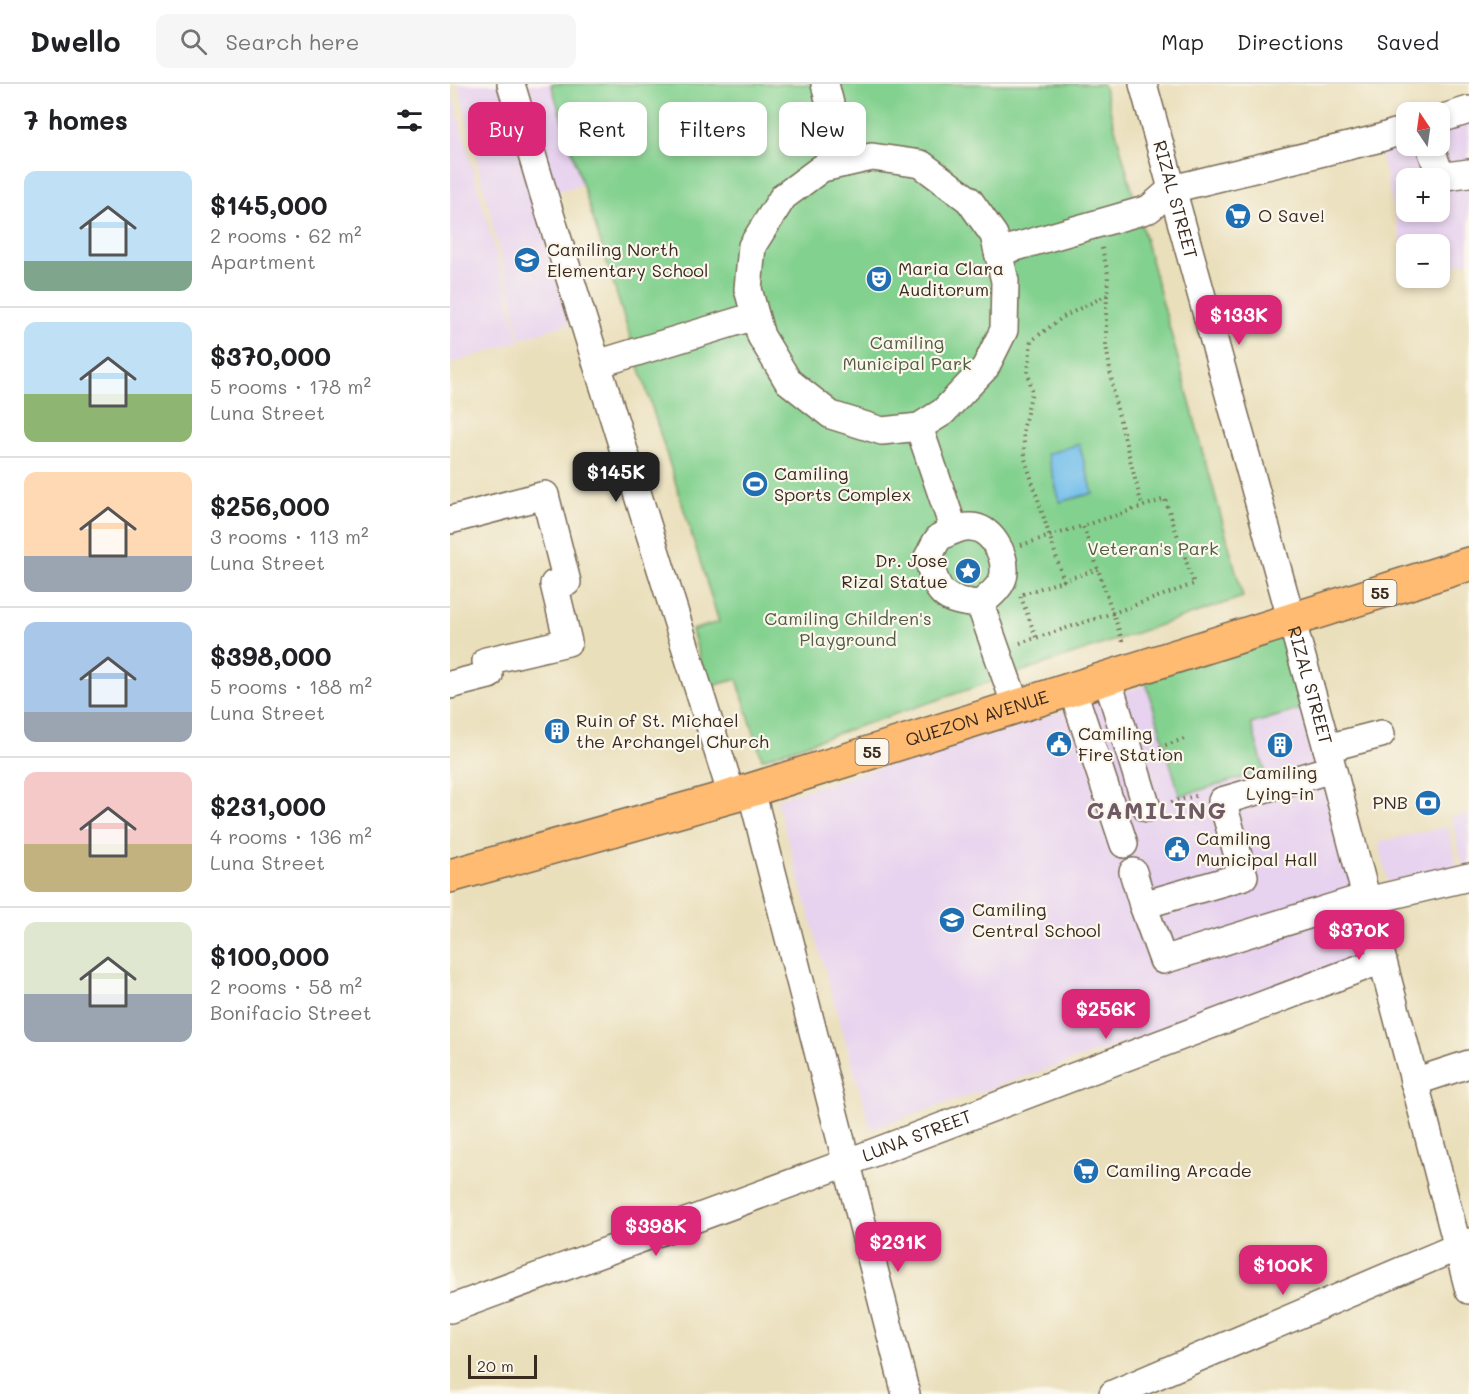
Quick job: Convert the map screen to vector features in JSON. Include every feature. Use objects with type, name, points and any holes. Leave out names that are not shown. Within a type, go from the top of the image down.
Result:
[{"type":"highway","name":"QUEZON AVENUE","points":[[450,876],[742,793],[1469,564]]},
{"type":"street","points":[[511,84],[597,364],[742,793],[846,1163],[906,1394]]},
{"type":"street","points":[[825,84],[845,163]]},
{"type":"street","name":"RIZAL STREET","points":[[1143,84],[1330,758],[1414,1082],[1463,1244],[1469,1290]]},
{"type":"street","points":[[1450,116],[1469,110]]},
{"type":"street","points":[[998,252],[1149,208],[1172,189],[1396,133]]},
{"type":"street","points":[[1433,156],[1438,169],[1446,176],[1469,173]]},
{"type":"street","points":[[872,157],[921,164],[969,200],[994,235],[998,252],[1005,281],[1004,330],[986,368],[943,412],[919,427],[882,431],[831,415],[788,381],[761,336],[748,289],[752,246],[783,197],[822,168],[872,157]]},
{"type":"street","points":[[597,364],[755,316]]},
{"type":"street","points":[[919,427],[954,530]]},
{"type":"street","points":[[450,520],[545,495],[567,582],[554,584],[568,642],[486,661],[489,675],[450,685]]},
{"type":"street","points":[[971,526],[987,533],[1001,552],[1005,573],[995,592],[980,604],[958,602],[942,595],[933,576],[928,557],[938,538],[954,530],[971,526]]},
{"type":"street","points":[[980,604],[1016,706]]},
{"type":"street","points":[[1120,674],[1131,756],[1147,808]]},
{"type":"street","points":[[1072,688],[1124,844]]},
{"type":"street","points":[[1143,905],[1244,876],[1222,801],[1330,758],[1381,734]]},
{"type":"street","points":[[1133,872],[1163,960],[1366,899],[1469,877]]},
{"type":"street","name":"LUNA STREET","points":[[450,1309],[846,1163],[1382,960]]},
{"type":"street","points":[[1414,1082],[1469,1064]]},
{"type":"street","points":[[1113,1394],[1463,1244]]},
{"type":"path","points":[[1096,224],[1108,274],[1106,345],[1115,401],[1142,506]]},
{"type":"path","points":[[1064,581],[1025,459],[1023,430],[1032,391],[1028,372],[1031,340],[1063,316],[1107,295]]},
{"type":"path","points":[[996,650],[1194,584],[1165,499],[1001,552]]},
{"type":"path","points":[[1083,526],[1113,612],[1120,674]]},
{"type":"path","points":[[1036,638],[1020,595],[1098,569]]},
{"type":"path","points":[[1131,756],[1187,738]]},
{"type":"path","points":[[1147,808],[1219,790],[1222,801]]},
{"type":"shaded area","name":"Camiling North Elementary School","points":[[458,84],[645,84],[659,131],[659,156],[667,156],[668,161],[537,197],[569,323],[521,339],[476,156],[546,156],[546,102],[468,102],[468,124]]},
{"type":"shaded area","points":[[450,85],[520,341],[450,364]]},
{"type":"shaded area","points":[[1469,110],[1469,261],[1450,266],[1450,234],[1399,234],[1396,222],[1450,222],[1450,168],[1396,168],[1396,220],[1377,139],[1396,133],[1396,156],[1450,156],[1450,116]]},
{"type":"shaded area","points":[[1286,640],[1375,958],[871,1129],[776,799],[1030,722]]},
{"type":"shaded area","points":[[1469,813],[1469,869],[1464,870],[1451,817]]},
{"type":"shaded area","points":[[1448,826],[1457,866],[1388,882],[1379,842]]},
{"type":"green space","name":"Camiling Municipal Park","points":[[551,84],[1103,84],[1243,597],[762,759],[737,679],[708,687],[692,630],[719,622],[573,156],[647,156],[647,102],[558,102],[558,106]]},
{"type":"green space","points":[[1285,633],[1308,707],[1251,724],[1265,771],[1180,796],[1144,676]]},
{"type":"water","points":[[1079,444],[1093,493],[1060,502],[1047,454]]},
{"type":"place","name":"O Save!","points":[[1238,216]]},
{"type":"place","name":"Camiling North Elementary School","points":[[527,260]]},
{"type":"place","name":"Maria Clara Auditorum","points":[[879,279]]},
{"type":"place","name":"Camiling Sports Complex","points":[[755,484]]},
{"type":"place","name":"Dr. Jose Rizal Statue","points":[[968,571]]},
{"type":"place","name":"Ruin of St. Michael the Archangel Church","points":[[557,731]]},
{"type":"place","name":"Camiling Fire Station","points":[[1059,744]]},
{"type":"place","name":"Camiling Lying-in","points":[[1280,745]]},
{"type":"place","name":"PNB","points":[[1428,803]]},
{"type":"place","name":"Camiling Municipal Hall","points":[[1177,849]]},
{"type":"place","name":"Camiling Central School","points":[[952,920]]},
{"type":"place","name":"Camiling Arcade","points":[[1086,1171]]},
{"type":"district","name":"CAMILING","points":[[1157,811]]},
{"type":"park label","name":"Veteran's Park","points":[[1153,549]]},
{"type":"park label","name":"Camiling Children's Playground","points":[[848,629]]}]
